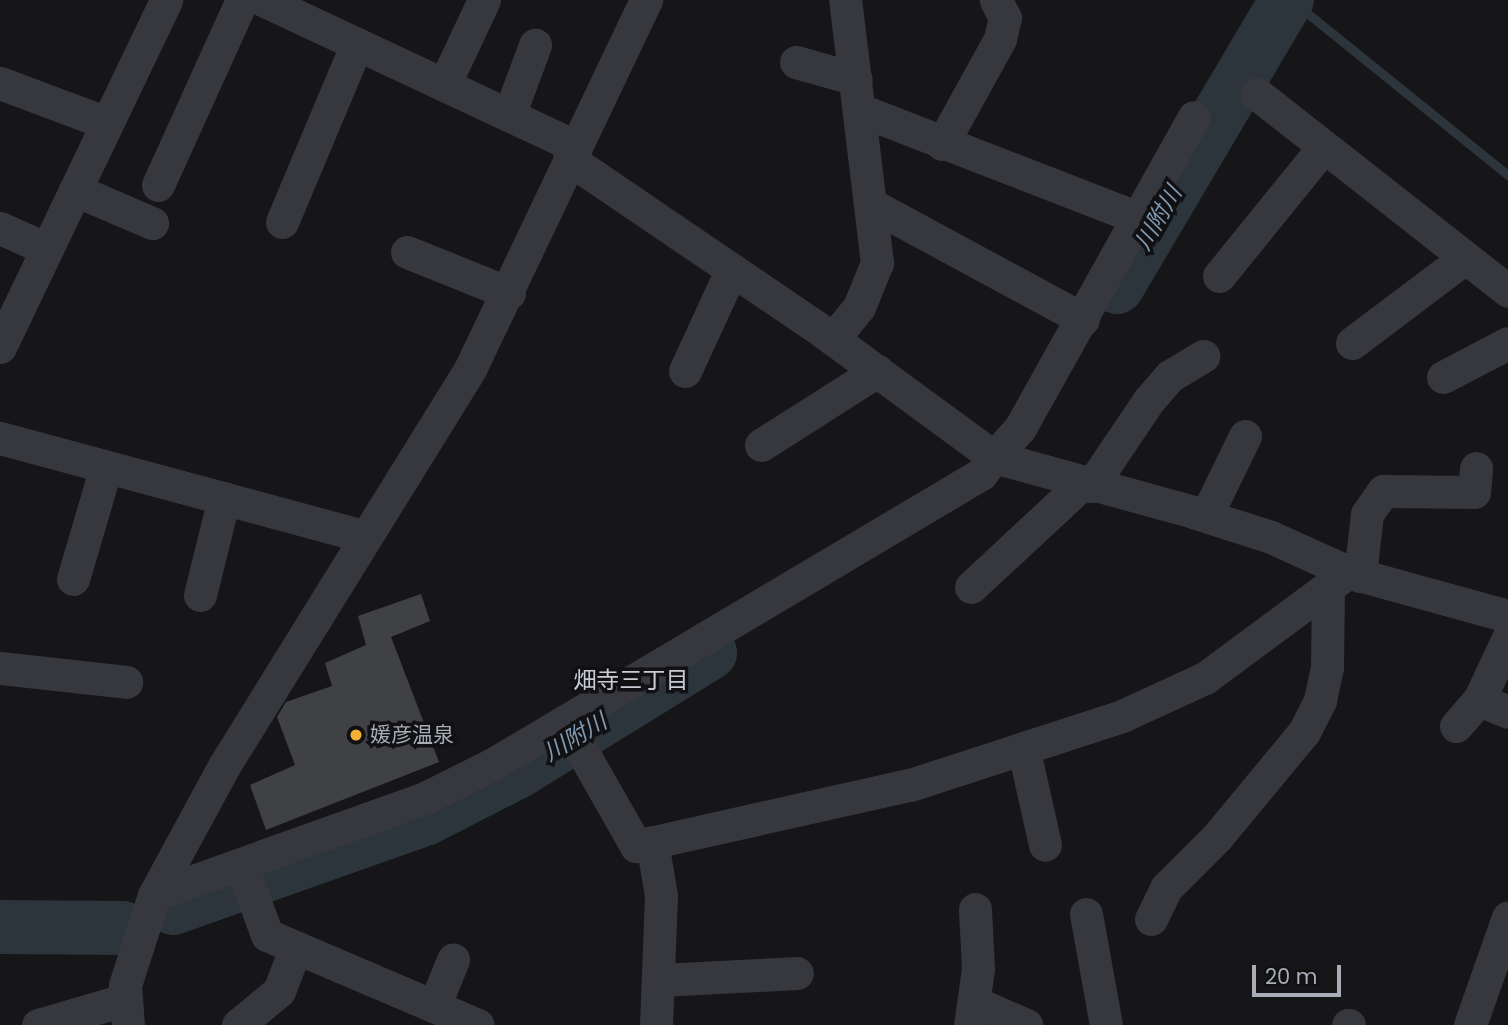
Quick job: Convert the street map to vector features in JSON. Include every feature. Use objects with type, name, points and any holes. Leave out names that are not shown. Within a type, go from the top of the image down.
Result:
[{"type":"street","points":[[0,347],[166,0]]},
{"type":"street","points":[[174,173],[242,0]]},
{"type":"street","points":[[263,0],[509,115],[572,153],[994,457],[1086,485],[1206,516],[1346,579],[1508,616]]},
{"type":"street","points":[[444,85],[484,0]]},
{"type":"street","points":[[38,1025],[126,1012],[154,895],[225,766],[471,368],[509,293],[572,153],[646,0]]},
{"type":"street","points":[[833,339],[871,284],[877,263],[845,0]]},
{"type":"street","points":[[943,144],[1000,39],[1005,18],[996,0]]},
{"type":"street","points":[[282,222],[357,44]]},
{"type":"street","points":[[509,115],[535,45]]},
{"type":"street","points":[[796,62],[858,94],[943,144],[1139,218]]},
{"type":"street","points":[[0,82],[107,123]]},
{"type":"street","points":[[1257,94],[1322,149],[1508,291]]},
{"type":"street","points":[[154,895],[245,876],[571,733],[981,474],[1020,428],[1194,117]]},
{"type":"street","points":[[1219,276],[1322,149]]},
{"type":"street","points":[[75,190],[152,223]]},
{"type":"street","points":[[872,205],[1083,319]]},
{"type":"street","points":[[0,228],[47,249]]},
{"type":"street","points":[[407,252],[509,293]]},
{"type":"street","points":[[1352,343],[1465,258]]},
{"type":"street","points":[[685,371],[732,269]]},
{"type":"street","points":[[1443,377],[1508,343]]},
{"type":"street","points":[[971,587],[1086,485],[1170,376],[1203,356]]},
{"type":"street","points":[[761,445],[877,371]]},
{"type":"street","points":[[1206,516],[1245,436]]},
{"type":"street","points":[[0,438],[366,537]]},
{"type":"street","points":[[73,579],[106,467]]},
{"type":"street","points":[[1152,919],[1180,870],[1217,837],[1304,732],[1320,699],[1346,579],[1367,514],[1383,491],[1474,492],[1476,468]]},
{"type":"street","points":[[200,595],[224,498]]},
{"type":"street","points":[[571,733],[636,846],[910,785],[1024,751],[1205,678],[1346,579]]},
{"type":"street","points":[[1456,726],[1493,706],[1508,638]]},
{"type":"street","points":[[0,668],[125,682]]},
{"type":"street","points":[[1024,751],[1045,845]]},
{"type":"street","points":[[652,842],[661,895],[660,980],[656,1025]]},
{"type":"street","points":[[245,876],[267,935],[435,1004],[478,1025]]},
{"type":"street","points":[[975,909],[973,1014],[1026,1025]]},
{"type":"street","points":[[1086,914],[1106,1025]]},
{"type":"street","points":[[1470,1025],[1508,917]]},
{"type":"street","points":[[238,1025],[279,991],[296,947]]},
{"type":"street","points":[[435,1004],[453,960]]},
{"type":"street","points":[[660,980],[797,973]]},
{"type":"building","name":"媛彦温泉","points":[[421,594],[430,621],[391,637],[439,762],[266,830],[250,785],[295,765],[277,717],[286,702],[332,686],[325,663],[366,645],[358,616]]},
{"type":"waterway","name":"川附川","points":[[1117,287],[1287,0]]},
{"type":"waterway","points":[[1291,0],[1508,175]]},
{"type":"waterway","name":"川附川","points":[[173,908],[427,818],[517,772],[710,653]]},
{"type":"waterway","name":"川附川","points":[[0,927],[123,928]]},
{"type":"place","name":"媛彦温泉","points":[[356,735]]},
{"type":"district","name":"畑寺三丁目","points":[[631,680]]}]
